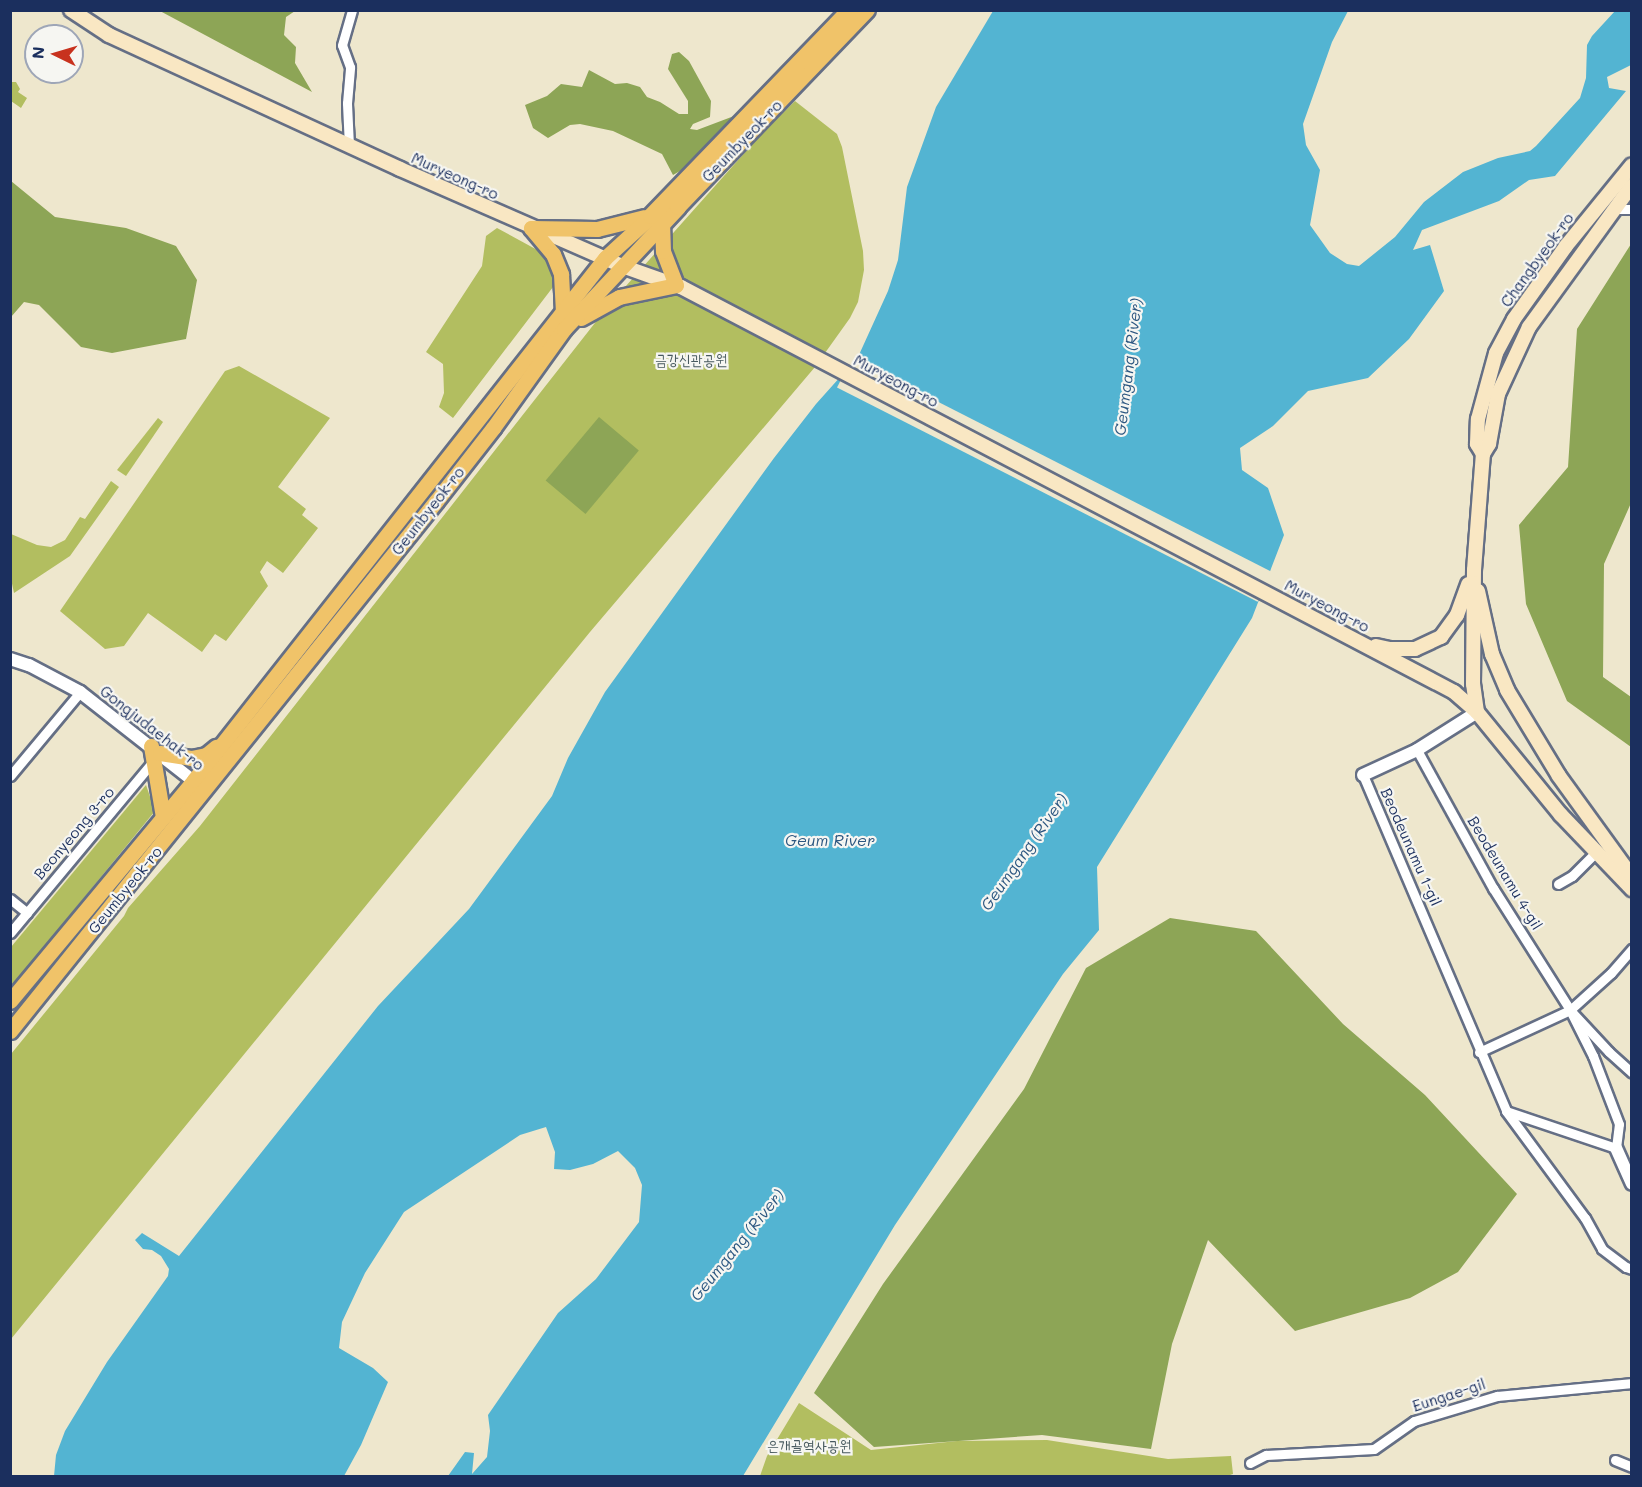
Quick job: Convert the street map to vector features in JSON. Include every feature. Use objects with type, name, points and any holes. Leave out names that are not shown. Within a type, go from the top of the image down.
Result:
[{"type":"highway","name":"Geumbyeok-ro","points":[[656,220],[850,10]]},
{"type":"highway","name":"Geumbyeok-ro","points":[[678,207],[867,10]]},
{"type":"main road","name":"Muryeong-ro","points":[[71,10],[109,35],[349,146],[531,228],[622,266],[678,286],[1454,692],[1477,712],[1511,757],[1632,889]]},
{"type":"main road","name":"Changbyeok-ro","points":[[1483,454],[1477,444],[1478,419],[1496,353],[1514,318],[1566,246],[1632,165]]},
{"type":"main road","name":"Changbyeok-ro","points":[[1477,712],[1473,672],[1474,570],[1483,454],[1489,444],[1498,394],[1529,327],[1632,185]]},
{"type":"main road","name":"Geumbyeok-ro","points":[[10,1001],[163,817],[199,785],[225,739],[605,258],[656,220],[678,207]]},
{"type":"main road","name":"Geumbyeok-ro","points":[[10,1031],[199,785],[493,428],[564,329],[622,266],[656,220]]},
{"type":"main road","points":[[531,228],[597,229],[656,220],[663,250],[678,286],[619,297],[564,329]]},
{"type":"main road","points":[[531,228],[553,254],[561,274],[563,310]]},
{"type":"main road","points":[[1357,641],[1389,649],[1415,649],[1441,637],[1457,615],[1474,570]]},
{"type":"main road","points":[[1474,570],[1492,654],[1507,690],[1553,766],[1632,877]]},
{"type":"main road","points":[[163,817],[154,774],[155,753],[191,759],[206,755],[225,739]]},
{"type":"street","points":[[349,146],[347,103],[350,67],[342,45],[352,10]]},
{"type":"street","points":[[1615,209],[1632,208]]},
{"type":"street","name":"Gongjudaehak-ro","points":[[10,659],[29,665],[80,692],[155,753],[199,785]]},
{"type":"street","name":"Gongjudaehak-ro","points":[[10,776],[80,692]]},
{"type":"street","name":"Beodeunamu 1-gil","points":[[1477,712],[1417,750],[1364,775],[1438,948],[1479,1052],[1506,1111],[1585,1218],[1602,1249],[1626,1268],[1632,1269]]},
{"type":"street","name":"Beodeunamu 4-gil","points":[[1417,750],[1493,888],[1570,1010],[1632,1073]]},
{"type":"street","name":"Beonyeong 3-ro","points":[[10,933],[155,753]]},
{"type":"street","points":[[1558,884],[1572,876],[1596,852]]},
{"type":"street","points":[[10,899],[27,913]]},
{"type":"street","points":[[1479,1052],[1570,1010],[1611,973],[1632,949]]},
{"type":"street","points":[[1570,1010],[1593,1056],[1619,1124],[1616,1148],[1632,1184]]},
{"type":"street","points":[[1506,1111],[1616,1148]]},
{"type":"street","name":"Eungae-gil","points":[[1250,1463],[1266,1455],[1374,1449],[1414,1421],[1497,1396],[1632,1383]]},
{"type":"street","points":[[1615,1460],[1632,1467]]},
{"type":"green space","points":[[160,11],[295,11],[286,17],[284,35],[296,47],[295,63],[312,92]]},
{"type":"green space","points":[[679,52],[689,61],[711,101],[710,117],[693,124],[690,129],[697,130],[742,113],[687,167],[673,175],[662,154],[613,131],[580,124],[570,125],[548,138],[533,128],[525,105],[547,96],[561,84],[582,87],[589,70],[615,84],[627,83],[640,87],[647,97],[679,114],[688,114],[688,101],[668,69],[672,54]]},
{"type":"green space","points":[[10,82],[16,82],[20,89],[18,92],[27,98],[21,108],[11,101]]},
{"type":"green space","name":"금강신관공원","points":[[795,101],[837,134],[842,147],[863,251],[864,270],[858,302],[850,318],[815,367],[590,632],[11,1339],[11,1054],[124,916],[128,908],[200,826],[609,305],[764,131]]},
{"type":"green space","points":[[11,181],[55,217],[126,228],[176,246],[197,280],[186,339],[112,353],[81,347],[39,305],[24,302],[11,317]]},
{"type":"green space","points":[[497,228],[541,252],[552,266],[553,287],[453,418],[439,407],[444,393],[443,364],[426,352],[482,266],[486,236]]},
{"type":"green space","points":[[1631,244],[1631,503],[1604,564],[1603,677],[1631,697],[1631,747],[1567,701],[1526,604],[1519,525],[1568,467],[1577,329]]},
{"type":"green space","points":[[239,366],[330,418],[278,487],[306,509],[302,515],[318,528],[283,573],[267,561],[260,572],[268,586],[226,641],[215,634],[202,652],[148,613],[124,646],[105,649],[60,611],[225,371]]},
{"type":"green space","points":[[599,417],[639,450],[585,514],[546,481]]},
{"type":"green space","points":[[158,418],[163,422],[126,476],[117,470]]},
{"type":"green space","points":[[111,481],[119,487],[70,556],[14,593],[11,579],[11,534],[37,545],[51,547],[65,540],[80,517],[85,519]]},
{"type":"green space","points":[[146,785],[155,811],[11,987],[11,947]]},
{"type":"green space","points":[[1170,918],[1256,931],[1343,1024],[1425,1095],[1517,1194],[1458,1272],[1410,1298],[1295,1331],[1208,1240],[1172,1344],[1151,1449],[1042,1435],[874,1447],[814,1393],[883,1284],[1024,1089],[1086,968]]},
{"type":"green space","name":"은개골역사공원","points":[[799,1403],[871,1450],[957,1441],[1047,1440],[1168,1459],[1231,1456],[1233,1474],[1227,1476],[760,1476],[767,1456]]},
{"type":"water","name":"Geum River","points":[[993,11],[1348,11],[1332,42],[1303,124],[1306,145],[1320,170],[1310,225],[1330,253],[1347,264],[1359,266],[1395,237],[1424,202],[1463,172],[1498,158],[1530,151],[1536,146],[1580,98],[1586,78],[1587,45],[1592,36],[1615,11],[1631,11],[1631,65],[1607,77],[1609,88],[1626,91],[1555,176],[1529,180],[1499,201],[1422,230],[1413,250],[1430,245],[1444,291],[1409,339],[1368,378],[1308,391],[1273,426],[1240,448],[1242,470],[1268,488],[1284,535],[1252,618],[1097,867],[1099,930],[1063,974],[895,1225],[743,1476],[448,1476],[465,1452],[474,1453],[472,1474],[487,1457],[490,1431],[488,1415],[558,1313],[596,1279],[639,1222],[642,1185],[635,1168],[618,1151],[593,1164],[570,1170],[554,1169],[555,1152],[546,1127],[520,1135],[404,1212],[365,1273],[342,1322],[339,1348],[373,1368],[388,1382],[361,1445],[344,1476],[54,1476],[56,1455],[65,1431],[107,1362],[168,1276],[169,1269],[161,1256],[152,1250],[143,1249],[135,1240],[142,1233],[179,1256],[378,1006],[469,909],[552,796],[568,758],[605,692],[774,458],[816,404],[858,357],[888,291],[898,260],[907,187],[936,107]]},
{"type":"pier","points":[[852,358],[1273,572],[1258,602],[837,387]]},
{"type":"water label","name":"Geumgang (River)","points":[[1128,367]]},
{"type":"water label","name":"Geumgang (River)","points":[[1024,852]]},
{"type":"water label","name":"Geumgang (River)","points":[[737,1245]]}]
